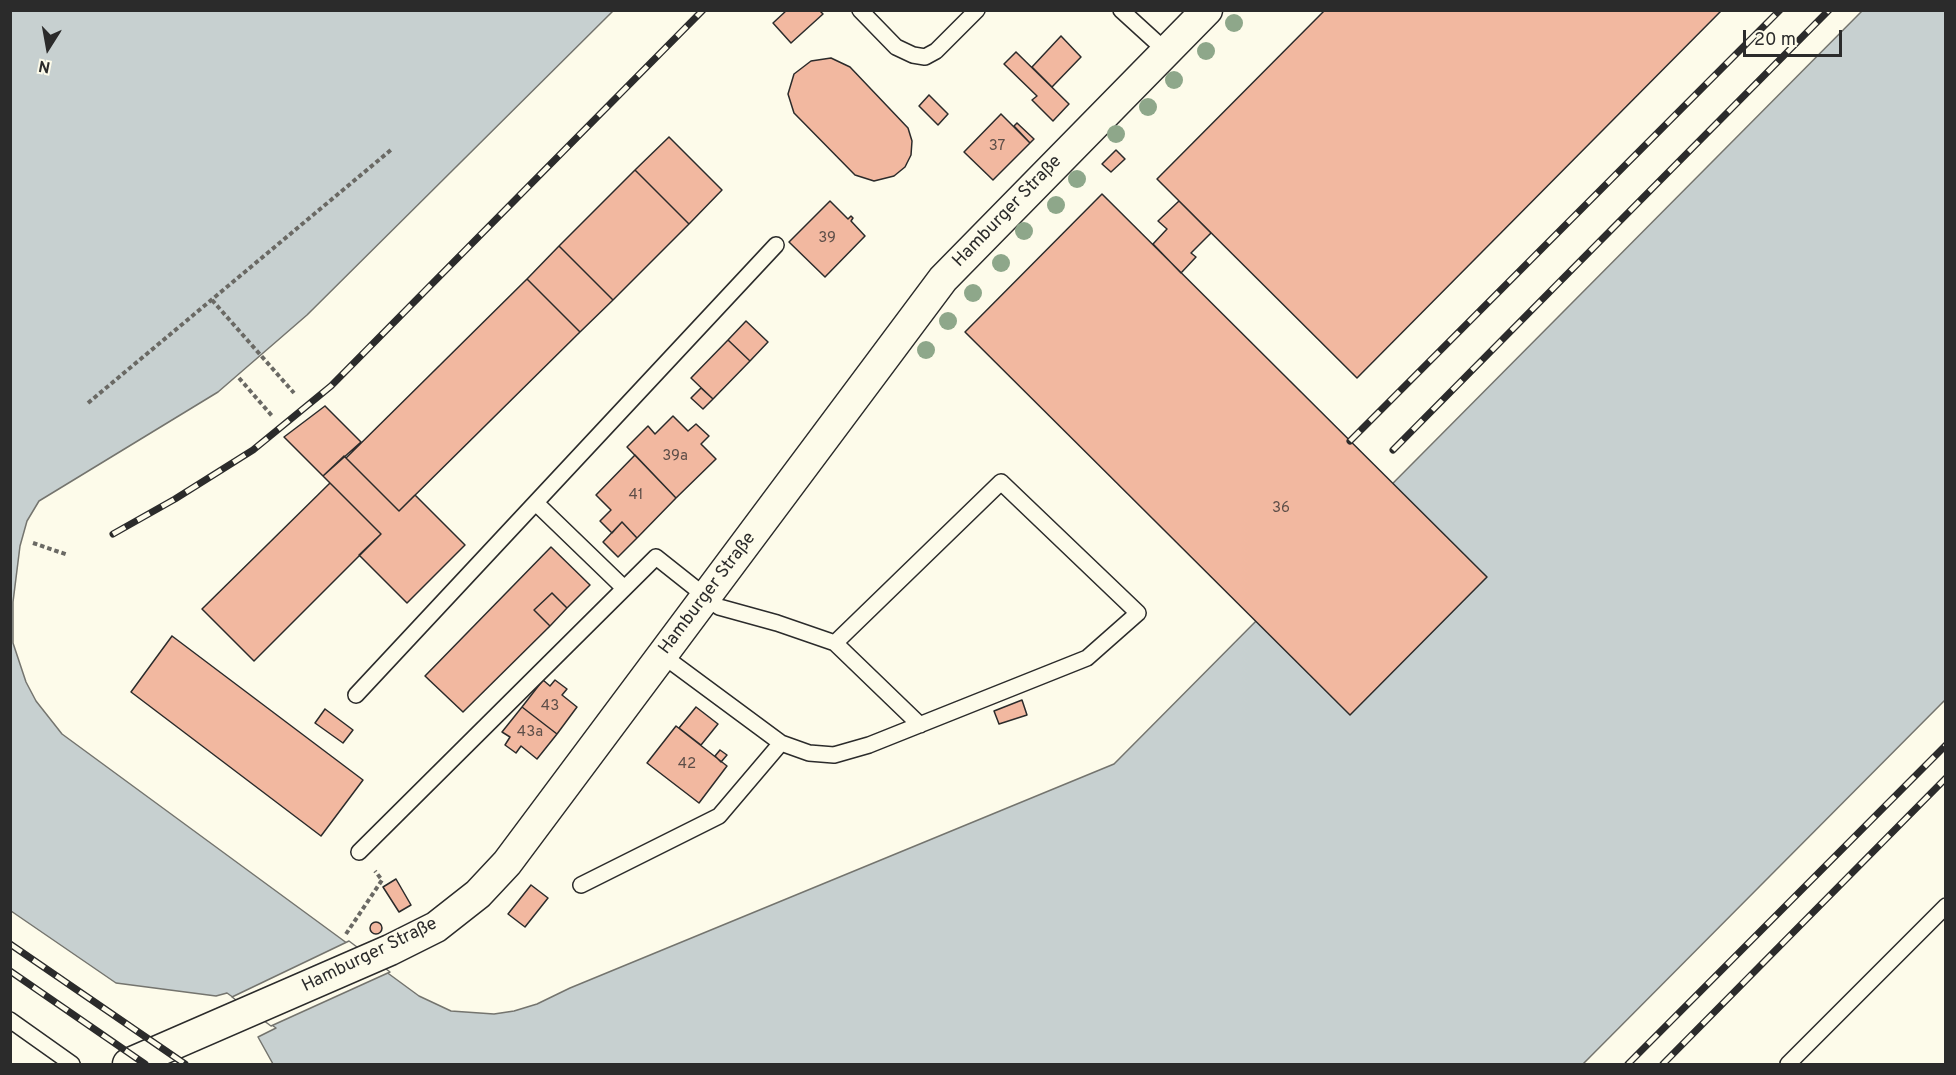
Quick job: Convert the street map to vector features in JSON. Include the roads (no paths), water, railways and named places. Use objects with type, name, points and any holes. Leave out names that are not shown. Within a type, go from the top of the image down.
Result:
[{"type":"street","name":"Hamburger Straße","points":[[128,1065],[390,950],[436,927],[478,894],[507,863],[943,279],[1207,10]]},
{"type":"lane","points":[[860,10],[896,47],[913,55],[926,57],[936,51],[977,10]]},
{"type":"lane","points":[[1121,10],[1166,51]]},
{"type":"lane","points":[[356,695],[776,245]]},
{"type":"lane","points":[[662,655],[782,743],[809,753],[834,755],[869,745],[1087,658],[1138,613],[1001,482],[835,643]]},
{"type":"lane","points":[[536,503],[624,588]]},
{"type":"lane","points":[[359,852],[656,557],[719,607],[777,622],[835,643],[920,725]]},
{"type":"lane","points":[[581,885],[719,816],[782,743]]},
{"type":"lane","points":[[1788,1065],[1946,906]]},
{"type":"lane","points":[[10,1020],[72,1065]]},
{"type":"railway","points":[[113,534],[175,499],[253,450],[331,386],[703,10]]},
{"type":"railway","points":[[1350,441],[1780,10]]},
{"type":"railway","points":[[1393,450],[1829,10]]},
{"type":"railway","points":[[1628,1064],[1946,745]]},
{"type":"railway","points":[[1663,1064],[1946,778]]},
{"type":"railway","points":[[10,944],[185,1064]]},
{"type":"railway","points":[[10,971],[145,1064]]}]
